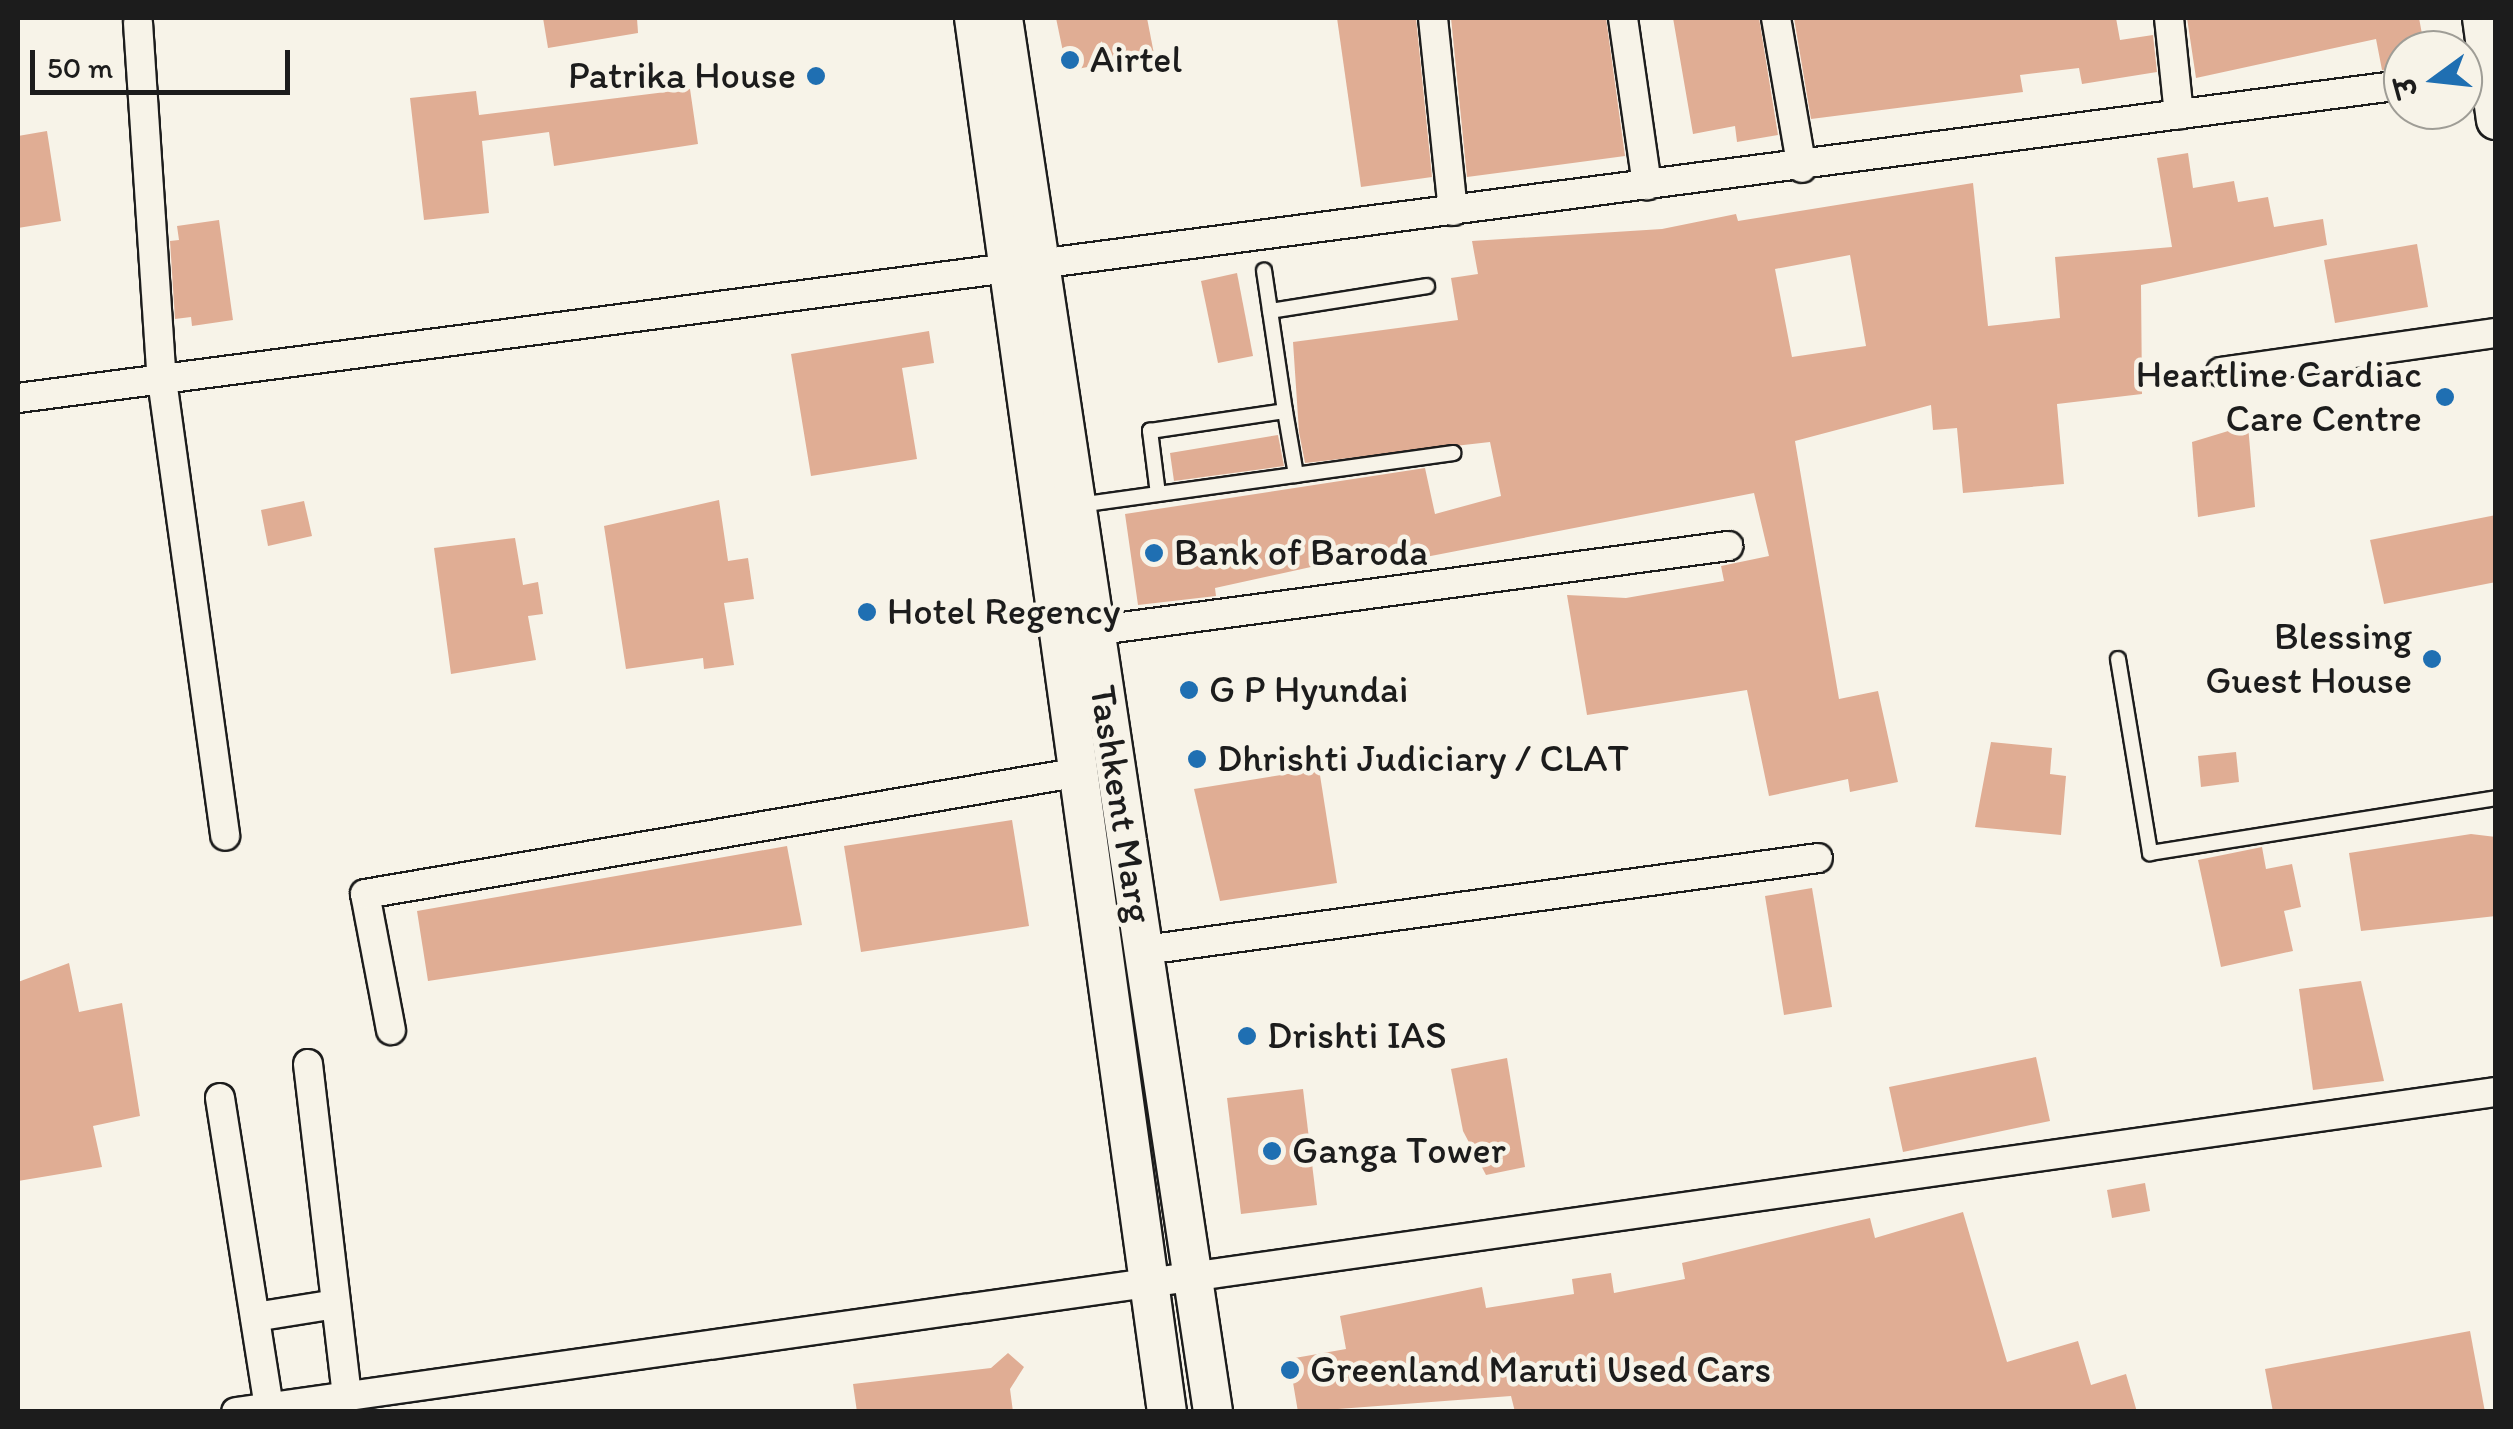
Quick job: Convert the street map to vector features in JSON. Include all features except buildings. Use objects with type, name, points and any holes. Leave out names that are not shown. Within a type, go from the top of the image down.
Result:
[{"type":"street","name":"Tashkent Marg","points":[[974,18],[1073,506],[1145,950],[1213,1412]]},
{"type":"street","name":"Tashkent Marg","points":[[1003,18],[1074,773],[1166,1412]]},
{"type":"street","points":[[1433,18],[1453,212]]},
{"type":"street","points":[[1622,18],[1647,186]]},
{"type":"street","points":[[1776,18],[1802,168]]},
{"type":"street","points":[[2169,18],[2179,114]]},
{"type":"street","points":[[138,23],[162,380],[225,836]]},
{"type":"street","points":[[2483,78],[2496,120]]},
{"type":"street","points":[[18,398],[1802,168],[2383,88]]},
{"type":"street","points":[[2221,372],[2496,332]]},
{"type":"street","points":[[1092,631],[1728,546]]},
{"type":"street","points":[[392,1030],[364,894],[1074,773]]},
{"type":"street","points":[[1145,950],[1818,858]]},
{"type":"street","points":[[308,1064],[347,1398]]},
{"type":"street","points":[[236,1412],[1149,1288],[2496,1092]]},
{"type":"street","points":[[220,1098],[270,1410]]},
{"type":"street","points":[[255,1317],[336,1304]]},
{"type":"lane","points":[[1264,271],[1296,474]]},
{"type":"lane","points":[[1270,311],[1426,286]]},
{"type":"lane","points":[[1158,494],[1150,431],[1285,412]]},
{"type":"lane","points":[[1073,506],[1454,453]]},
{"type":"lane","points":[[2118,659],[2150,853],[2496,798]]},
{"type":"place","name":"Airtel","points":[[1070,60]]},
{"type":"place","name":"Patrika House","points":[[816,76]]},
{"type":"place","name":"Heartline Cardiac Care Centre","points":[[2445,397]]},
{"type":"place","name":"Bank of Baroda","points":[[1154,553]]},
{"type":"place","name":"Hotel Regency","points":[[867,612]]},
{"type":"place","name":"Blessing Guest House","points":[[2432,659]]},
{"type":"place","name":"G P Hyundai","points":[[1189,690]]},
{"type":"place","name":"Dhrishti Judiciary / CLAT","points":[[1197,759]]},
{"type":"place","name":"Drishti IAS","points":[[1247,1036]]},
{"type":"place","name":"Ganga Tower","points":[[1272,1151]]},
{"type":"place","name":"Greenland Maruti Used Cars","points":[[1290,1370]]}]
